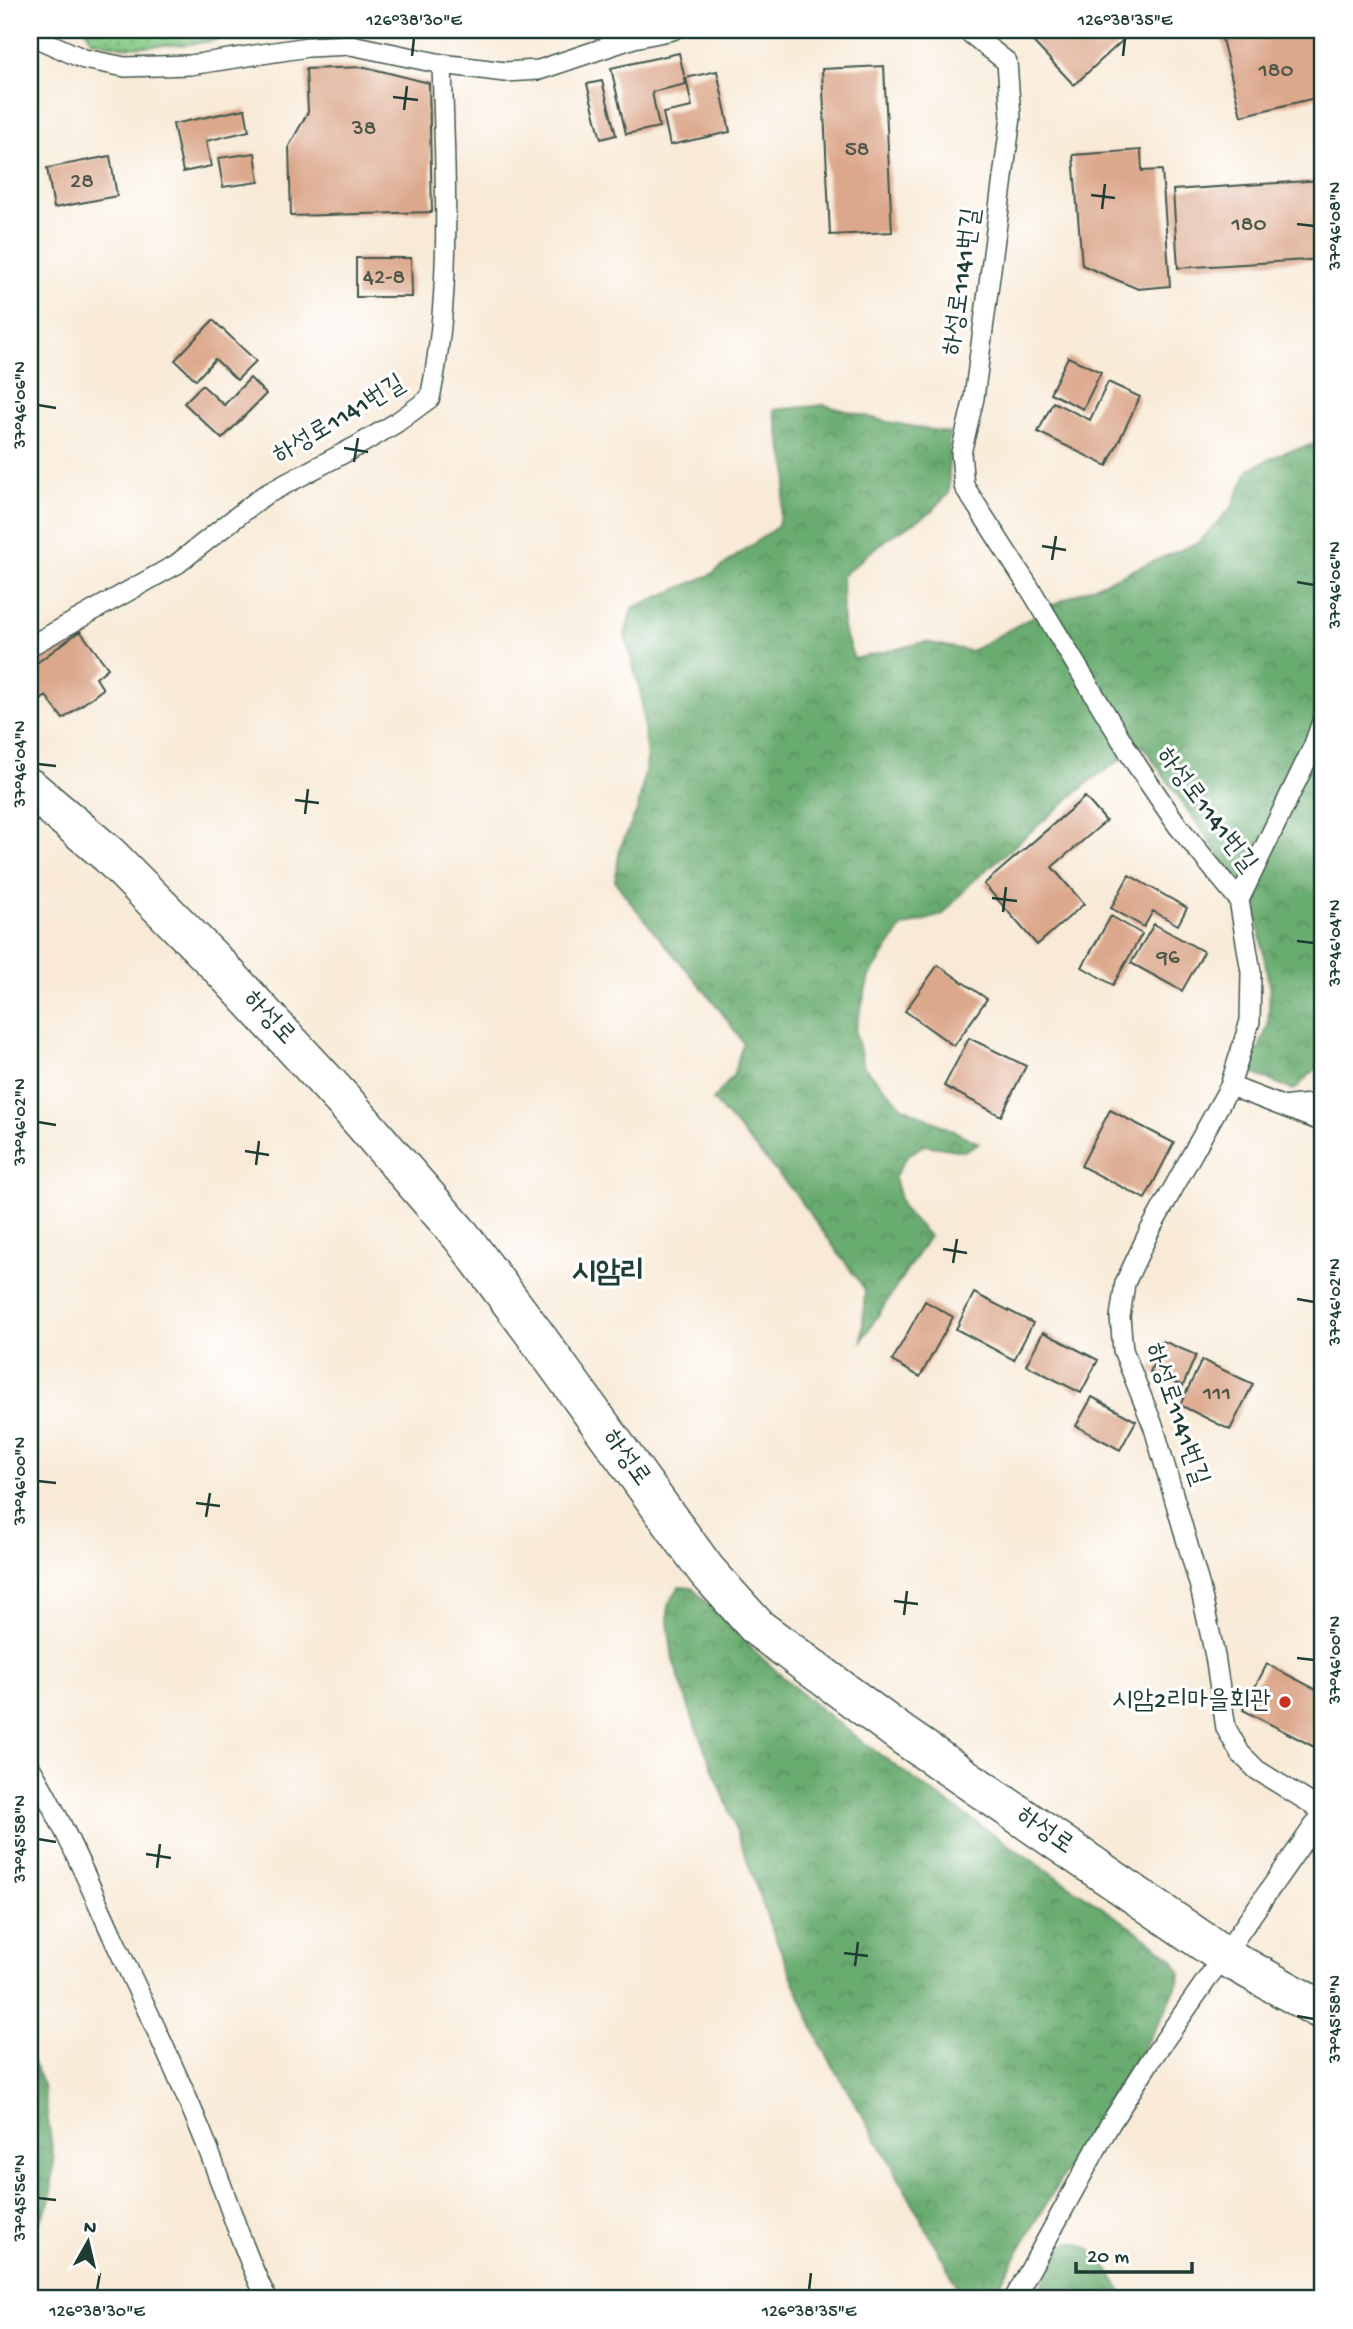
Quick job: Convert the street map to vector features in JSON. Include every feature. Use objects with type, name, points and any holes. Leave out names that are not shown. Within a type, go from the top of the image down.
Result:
[{"type":"street","name":"하성로","points":[[30,788],[109,855],[221,968],[362,1122],[462,1237],[706,1570],[758,1628],[904,1736],[1223,1955],[1323,2011]]},
{"type":"lane","points":[[35,34],[84,59],[125,67],[190,65],[308,47],[351,45],[442,64],[505,72],[539,70],[634,38],[673,30]]},
{"type":"lane","name":"하성로1141번길","points":[[966,30],[1007,62],[1011,117],[974,398],[961,453],[964,486],[1034,595],[1136,764],[1178,826],[1239,900],[1251,972],[1250,1021],[1230,1086],[1149,1232],[1125,1283],[1120,1317],[1123,1350],[1154,1428],[1177,1502],[1216,1656],[1226,1728],[1240,1753],[1257,1770],[1323,1812]]},
{"type":"lane","name":"하성로1141번길","points":[[30,646],[177,564],[263,496],[396,424],[430,398],[440,354],[446,208],[442,64]]},
{"type":"lane","points":[[1239,900],[1313,747],[1323,719]]},
{"type":"lane","points":[[1230,1086],[1323,1122]]},
{"type":"lane","points":[[1284,1106],[1323,1103]]},
{"type":"lane","points":[[30,1767],[56,1810],[164,2047],[226,2194],[251,2268],[267,2299]]},
{"type":"lane","points":[[1014,2299],[1110,2124],[1323,1812]]},
{"type":"green space","points":[[86,30],[263,30],[191,44],[126,47],[91,40]]},
{"type":"green space","points":[[824,405],[888,422],[949,433],[949,493],[931,512],[881,543],[842,576],[843,628],[854,659],[925,642],[971,651],[1065,599],[1199,542],[1232,507],[1249,469],[1285,452],[1323,442],[1321,1064],[1294,1090],[1249,1072],[1268,1026],[1270,990],[1255,906],[1142,745],[1091,780],[971,883],[942,915],[902,927],[869,977],[855,1031],[864,1067],[903,1107],[979,1143],[964,1151],[924,1145],[907,1156],[894,1178],[903,1209],[929,1236],[862,1340],[865,1290],[795,1193],[713,1100],[733,1076],[743,1043],[713,1001],[615,881],[620,848],[638,809],[647,760],[641,695],[625,635],[632,608],[710,575],[778,526],[788,475],[774,410]]},
{"type":"green space","points":[[679,1587],[692,1588],[777,1672],[847,1730],[929,1790],[1141,1934],[1172,1958],[1181,1973],[1158,2024],[1091,2128],[991,2299],[971,2299],[960,2291],[895,2171],[821,2045],[770,1925],[673,1660],[668,1605]]},
{"type":"green space","points":[[30,2057],[43,2085],[54,2162],[50,2203],[30,2236]]},
{"type":"green space","points":[[1069,2242],[1088,2248],[1096,2255],[1126,2299],[1035,2299],[1058,2252]]},
{"type":"building","points":[[1022,30],[1134,30],[1074,85]]},
{"type":"building","points":[[1262,30],[1320,30],[1323,45],[1323,96],[1241,116],[1222,39]]},
{"type":"building","points":[[679,53],[686,84],[652,92],[659,127],[626,134],[611,68]]},
{"type":"building","points":[[884,66],[892,232],[830,235],[822,69]]},
{"type":"building","points":[[365,67],[429,83],[432,212],[291,216],[289,146],[308,112],[306,69]]},
{"type":"building","points":[[717,71],[730,132],[670,145],[663,113],[692,107],[686,78]]},
{"type":"building","points":[[602,81],[616,135],[601,139],[587,84]]},
{"type":"building","points":[[245,109],[249,131],[206,141],[211,166],[183,172],[173,124]]},
{"type":"building","points":[[1141,150],[1142,171],[1162,170],[1170,286],[1138,289],[1082,265],[1073,155]]},
{"type":"building","points":[[255,153],[259,182],[223,187],[218,158]]},
{"type":"building","points":[[110,156],[117,196],[54,208],[47,168]]},
{"type":"building","points":[[1323,180],[1323,259],[1178,268],[1173,190]]},
{"type":"building","points":[[356,258],[411,258],[412,297],[356,297]]},
{"type":"building","points":[[213,320],[256,361],[237,380],[215,359],[196,380],[175,360]]},
{"type":"building","points":[[1068,357],[1101,372],[1083,409],[1050,393]]},
{"type":"building","points":[[250,378],[266,394],[222,439],[184,403],[202,385],[224,405]]},
{"type":"building","points":[[1108,382],[1140,397],[1107,466],[1038,432],[1053,402],[1090,420]]},
{"type":"building","points":[[80,631],[108,668],[96,678],[103,689],[63,719],[46,696],[35,705],[30,699],[30,668]]},
{"type":"building","points":[[1085,797],[1106,821],[1052,867],[1084,904],[1037,945],[984,884]]},
{"type":"building","points":[[1129,875],[1187,908],[1178,925],[1153,911],[1144,927],[1111,908]]},
{"type":"building","points":[[1111,916],[1142,934],[1113,985],[1082,967]]},
{"type":"building","points":[[1154,924],[1204,952],[1182,991],[1131,963]]},
{"type":"building","points":[[938,965],[987,999],[954,1046],[905,1011]]},
{"type":"building","points":[[969,1038],[1026,1066],[1001,1116],[944,1086]]},
{"type":"building","points":[[1110,1110],[1174,1143],[1145,1199],[1081,1166]]},
{"type":"building","points":[[974,1293],[1033,1323],[1014,1360],[956,1329]]},
{"type":"building","points":[[925,1301],[953,1317],[920,1377],[892,1361]]},
{"type":"building","points":[[1043,1332],[1098,1360],[1081,1393],[1026,1365]]},
{"type":"building","points":[[1163,1341],[1196,1355],[1183,1386],[1150,1372]]},
{"type":"building","points":[[1202,1360],[1253,1384],[1230,1430],[1180,1405]]},
{"type":"building","points":[[1092,1397],[1136,1421],[1120,1450],[1076,1426]]},
{"type":"building","name":"시암2리마을회관","points":[[1267,1664],[1323,1693],[1322,1751],[1243,1710]]},
{"type":"place","name":"시암2리마을회관","points":[[1285,1702]]},
{"type":"district","name":"시암리","points":[[608,1274]]}]
